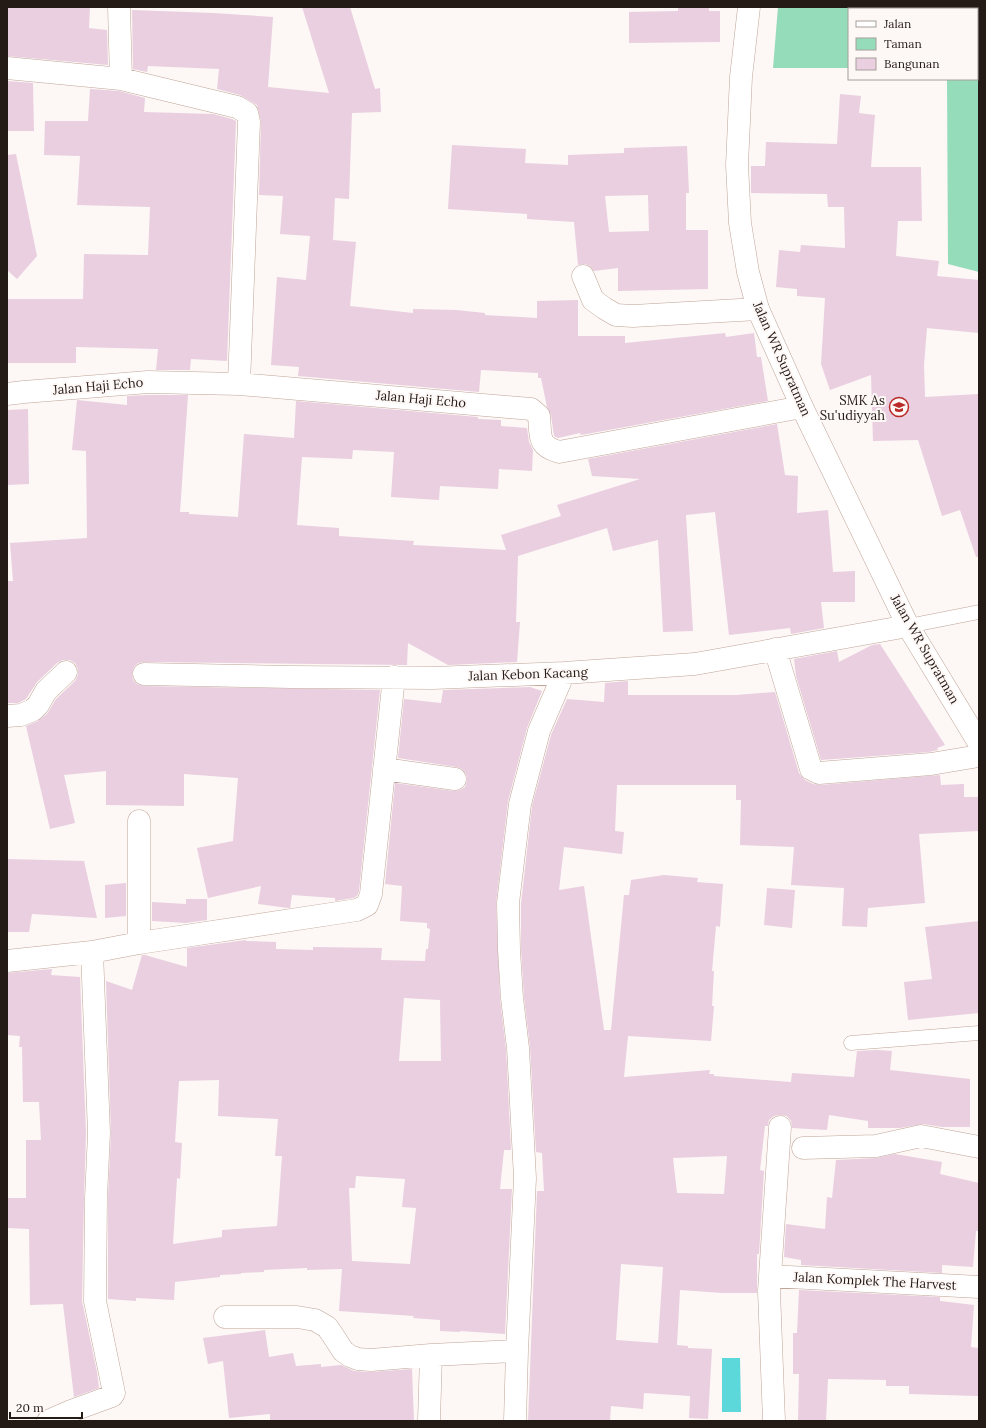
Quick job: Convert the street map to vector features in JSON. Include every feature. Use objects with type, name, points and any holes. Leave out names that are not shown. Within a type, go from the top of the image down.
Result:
[{"type":"street","points":[[119,7],[121,79]]},
{"type":"street","name":"Jalan WR Supratman","points":[[748,7],[741,77],[737,165],[741,230],[748,272],[758,309],[802,407],[908,626],[979,743]]},
{"type":"street","points":[[7,68],[121,79],[237,107],[247,113],[249,122],[239,384]]},
{"type":"street","points":[[583,276],[593,300],[616,314],[633,316],[758,309]]},
{"type":"street","name":"Jalan Haji Echo","points":[[7,394],[148,382],[239,384],[531,409],[540,416],[542,442],[549,449],[559,452],[802,407]]},
{"type":"street","name":"Jalan Kebon Kacang","points":[[144,674],[433,678],[564,673],[695,664],[908,626]]},
{"type":"street","points":[[775,650],[811,769],[814,771],[818,773],[931,764],[979,756]]},
{"type":"street","points":[[7,716],[21,715],[33,710],[46,692],[66,672]]},
{"type":"street","points":[[515,1421],[525,1178],[518,1048],[512,998],[508,903],[520,804],[539,731],[564,673]]},
{"type":"street","points":[[7,961],[92,952],[139,943],[357,910],[366,905],[370,894],[394,677]]},
{"type":"street","points":[[384,769],[455,779]]},
{"type":"street","points":[[139,821],[139,943]]},
{"type":"street","points":[[48,1421],[112,1396],[114,1392],[95,1301],[96,1198],[99,1133],[92,952]]},
{"type":"street","points":[[774,1421],[769,1291],[780,1127]]},
{"type":"street","points":[[803,1148],[876,1146],[921,1136],[979,1147]]},
{"type":"street","name":"Jalan Komplek The Harvest","points":[[770,1276],[979,1287]]},
{"type":"street","points":[[225,1317],[297,1317],[316,1320],[327,1327],[342,1351],[358,1359],[371,1360],[431,1355],[517,1351]]},
{"type":"street","points":[[430,1421],[431,1355]]},
{"type":"lane","points":[[908,626],[979,612]]},
{"type":"lane","points":[[851,1043],[979,1033]]},
{"type":"green space","points":[[778,7],[979,7],[979,272],[948,264],[947,80],[978,80],[978,8],[848,8],[848,68],[773,68]]},
{"type":"water","points":[[722,1358],[740,1358],[741,1412],[722,1412]]},
{"type":"building","points":[[7,7],[90,7],[89,28],[107,30],[108,65],[7,56]]},
{"type":"building","points":[[302,7],[350,7],[375,89],[380,88],[381,112],[352,113],[349,199],[335,198],[333,240],[356,242],[350,306],[413,313],[413,309],[456,310],[485,313],[485,315],[537,318],[537,301],[578,300],[578,336],[625,336],[625,343],[725,333],[726,337],[754,333],[757,357],[761,357],[768,401],[558,438],[554,436],[551,415],[547,407],[541,378],[538,378],[538,373],[481,370],[479,392],[298,376],[299,367],[271,365],[277,277],[306,280],[310,236],[280,234],[283,196],[259,195],[261,122],[257,105],[240,95],[217,89],[219,69],[148,66],[147,72],[133,69],[132,10],[273,17],[268,87],[329,93]]},
{"type":"building","points":[[678,7],[709,7],[709,11],[720,11],[720,42],[629,43],[629,12],[678,11]]},
{"type":"building","points":[[7,81],[33,83],[34,131],[7,131]]},
{"type":"building","points":[[90,89],[119,91],[145,98],[144,112],[213,114],[236,121],[227,361],[191,359],[190,370],[156,370],[158,349],[76,347],[76,363],[7,363],[7,299],[83,299],[84,254],[148,255],[150,207],[77,205],[80,156],[44,155],[45,121],[88,121]]},
{"type":"building","points":[[840,94],[861,96],[859,113],[875,115],[871,167],[921,167],[922,221],[898,221],[896,256],[939,261],[937,276],[979,280],[979,333],[927,328],[924,365],[925,397],[979,394],[979,557],[976,557],[960,510],[942,516],[918,440],[873,441],[871,375],[830,390],[821,364],[825,298],[797,296],[797,289],[776,287],[779,250],[800,252],[801,245],[845,248],[844,207],[828,207],[827,194],[751,193],[751,166],[765,166],[766,142],[837,144]]},
{"type":"building","points":[[452,145],[526,149],[525,163],[568,165],[568,155],[624,153],[624,148],[687,146],[689,193],[686,193],[686,230],[708,230],[708,289],[618,291],[618,268],[594,271],[590,266],[585,264],[578,265],[574,222],[527,219],[527,214],[448,209]],"holes":[[[648,195],[649,231],[609,232],[605,196]]]},
{"type":"building","points":[[16,154],[37,256],[17,279],[7,270],[7,155]]},
{"type":"building","points":[[188,395],[180,512],[189,512],[189,514],[238,517],[244,434],[294,438],[296,401],[478,417],[478,419],[501,420],[501,426],[527,428],[529,442],[533,450],[532,471],[499,469],[498,489],[440,486],[439,500],[391,497],[394,452],[353,450],[352,459],[302,457],[297,525],[339,528],[339,536],[414,541],[413,545],[506,550],[501,535],[561,516],[557,505],[640,479],[592,476],[588,459],[777,424],[785,475],[798,476],[797,513],[828,510],[833,572],[855,571],[855,602],[821,602],[824,628],[791,634],[790,628],[729,635],[715,512],[686,515],[693,631],[663,632],[658,540],[613,551],[607,528],[518,556],[516,622],[520,622],[517,662],[448,665],[408,643],[407,665],[138,663],[134,667],[132,674],[133,680],[137,684],[144,686],[380,690],[359,891],[357,896],[335,901],[335,898],[292,895],[290,908],[288,908],[258,904],[261,886],[208,898],[197,848],[233,841],[238,778],[184,774],[184,806],[106,805],[106,771],[64,775],[75,823],[50,829],[26,726],[38,721],[47,714],[56,699],[75,681],[78,675],[78,669],[75,663],[70,660],[63,660],[57,663],[37,682],[26,699],[18,703],[7,703],[7,581],[13,581],[10,543],[87,538],[86,451],[72,450],[77,400],[127,405],[127,396]]},
{"type":"building","points":[[28,409],[29,484],[7,485],[7,410]]},
{"type":"building","points":[[880,644],[945,745],[937,748],[938,750],[929,752],[821,760],[796,676],[794,659],[837,651],[839,662],[872,645]]},
{"type":"building","points":[[628,681],[628,695],[736,695],[775,692],[799,773],[805,780],[813,784],[820,785],[940,775],[941,785],[964,784],[964,797],[979,797],[979,831],[919,834],[925,903],[868,908],[867,927],[842,926],[844,888],[791,885],[794,847],[740,845],[741,800],[736,800],[736,785],[617,785],[615,831],[624,832],[622,854],[564,847],[559,890],[584,886],[604,1030],[611,1030],[624,895],[629,895],[631,880],[664,875],[698,878],[697,882],[723,884],[720,927],[716,926],[712,971],[714,971],[712,1006],[714,1006],[711,1041],[628,1036],[624,1077],[710,1070],[709,1074],[714,1074],[714,1076],[791,1082],[792,1073],[854,1077],[857,1051],[877,1050],[892,1051],[890,1070],[970,1079],[970,1127],[942,1127],[923,1124],[900,1128],[868,1128],[868,1121],[829,1115],[827,1130],[792,1128],[791,1121],[787,1116],[774,1116],[769,1120],[768,1126],[765,1126],[760,1170],[764,1171],[759,1254],[757,1254],[757,1293],[723,1293],[680,1290],[677,1345],[688,1346],[688,1348],[712,1349],[708,1419],[689,1418],[690,1396],[644,1393],[643,1409],[611,1406],[610,1421],[528,1421],[537,1191],[544,1191],[542,1153],[536,1152],[530,1047],[524,997],[521,949],[521,904],[532,806],[551,735],[567,699],[604,702],[605,683]],"holes":[[[727,1156],[724,1194],[677,1193],[673,1158]],[[621,1264],[663,1267],[658,1343],[616,1340]]]},
{"type":"building","points":[[530,687],[542,691],[527,728],[508,801],[496,903],[500,999],[506,1049],[511,1150],[504,1150],[500,1189],[512,1189],[505,1334],[440,1331],[440,1320],[413,1318],[414,1316],[339,1311],[342,1269],[307,1270],[307,1268],[264,1270],[264,1272],[220,1275],[220,1277],[175,1282],[174,1300],[136,1298],[136,1301],[108,1299],[108,1198],[111,1133],[106,981],[132,990],[142,955],[187,967],[187,948],[246,940],[276,942],[276,949],[313,950],[313,947],[382,948],[381,960],[425,961],[430,929],[427,928],[427,923],[400,921],[402,886],[385,884],[395,783],[454,791],[465,787],[467,780],[466,774],[462,769],[398,758],[404,699],[441,703],[443,690]],"holes":[[[404,998],[440,1000],[441,1061],[399,1061]],[[219,1080],[218,1116],[278,1119],[275,1156],[282,1156],[277,1226],[222,1230],[222,1237],[173,1244],[177,1178],[180,1179],[182,1143],[175,1142],[179,1081]],[[356,1176],[405,1179],[402,1207],[416,1208],[410,1264],[352,1261],[349,1188],[355,1188]]]},
{"type":"building","points":[[7,859],[84,861],[97,918],[32,914],[29,932],[7,932]]},
{"type":"building","points":[[126,883],[126,916],[105,918],[105,885]]},
{"type":"building","points":[[767,888],[795,890],[792,928],[764,925]]},
{"type":"building","points":[[186,899],[207,899],[207,920],[186,923],[152,921],[152,902],[186,904]]},
{"type":"building","points":[[979,921],[979,1013],[908,1020],[904,982],[932,979],[925,927]]},
{"type":"building","points":[[52,969],[51,975],[80,977],[86,1133],[82,1301],[99,1388],[74,1397],[63,1304],[30,1305],[29,1229],[7,1228],[7,1198],[26,1198],[26,1140],[41,1140],[39,1102],[23,1102],[22,1047],[19,1047],[20,1036],[7,1035],[7,973]]},
{"type":"building","points":[[895,1154],[942,1162],[940,1174],[979,1183],[979,1231],[976,1231],[973,1267],[942,1265],[942,1273],[801,1265],[801,1260],[784,1257],[786,1224],[825,1229],[827,1197],[832,1198],[836,1160],[876,1158]]},
{"type":"building","points":[[799,1290],[940,1297],[940,1301],[974,1305],[971,1347],[979,1348],[978,1396],[909,1394],[909,1386],[886,1386],[886,1380],[828,1379],[826,1421],[798,1421],[799,1374],[793,1374],[793,1333],[797,1333]]},
{"type":"building","points":[[265,1330],[269,1357],[293,1353],[296,1366],[321,1364],[321,1367],[341,1365],[354,1371],[370,1372],[412,1369],[414,1421],[270,1421],[270,1414],[229,1418],[223,1361],[208,1364],[203,1338]]},
{"type":"place","name":"SMK As Su'udiyyah","points":[[899,407]]}]
